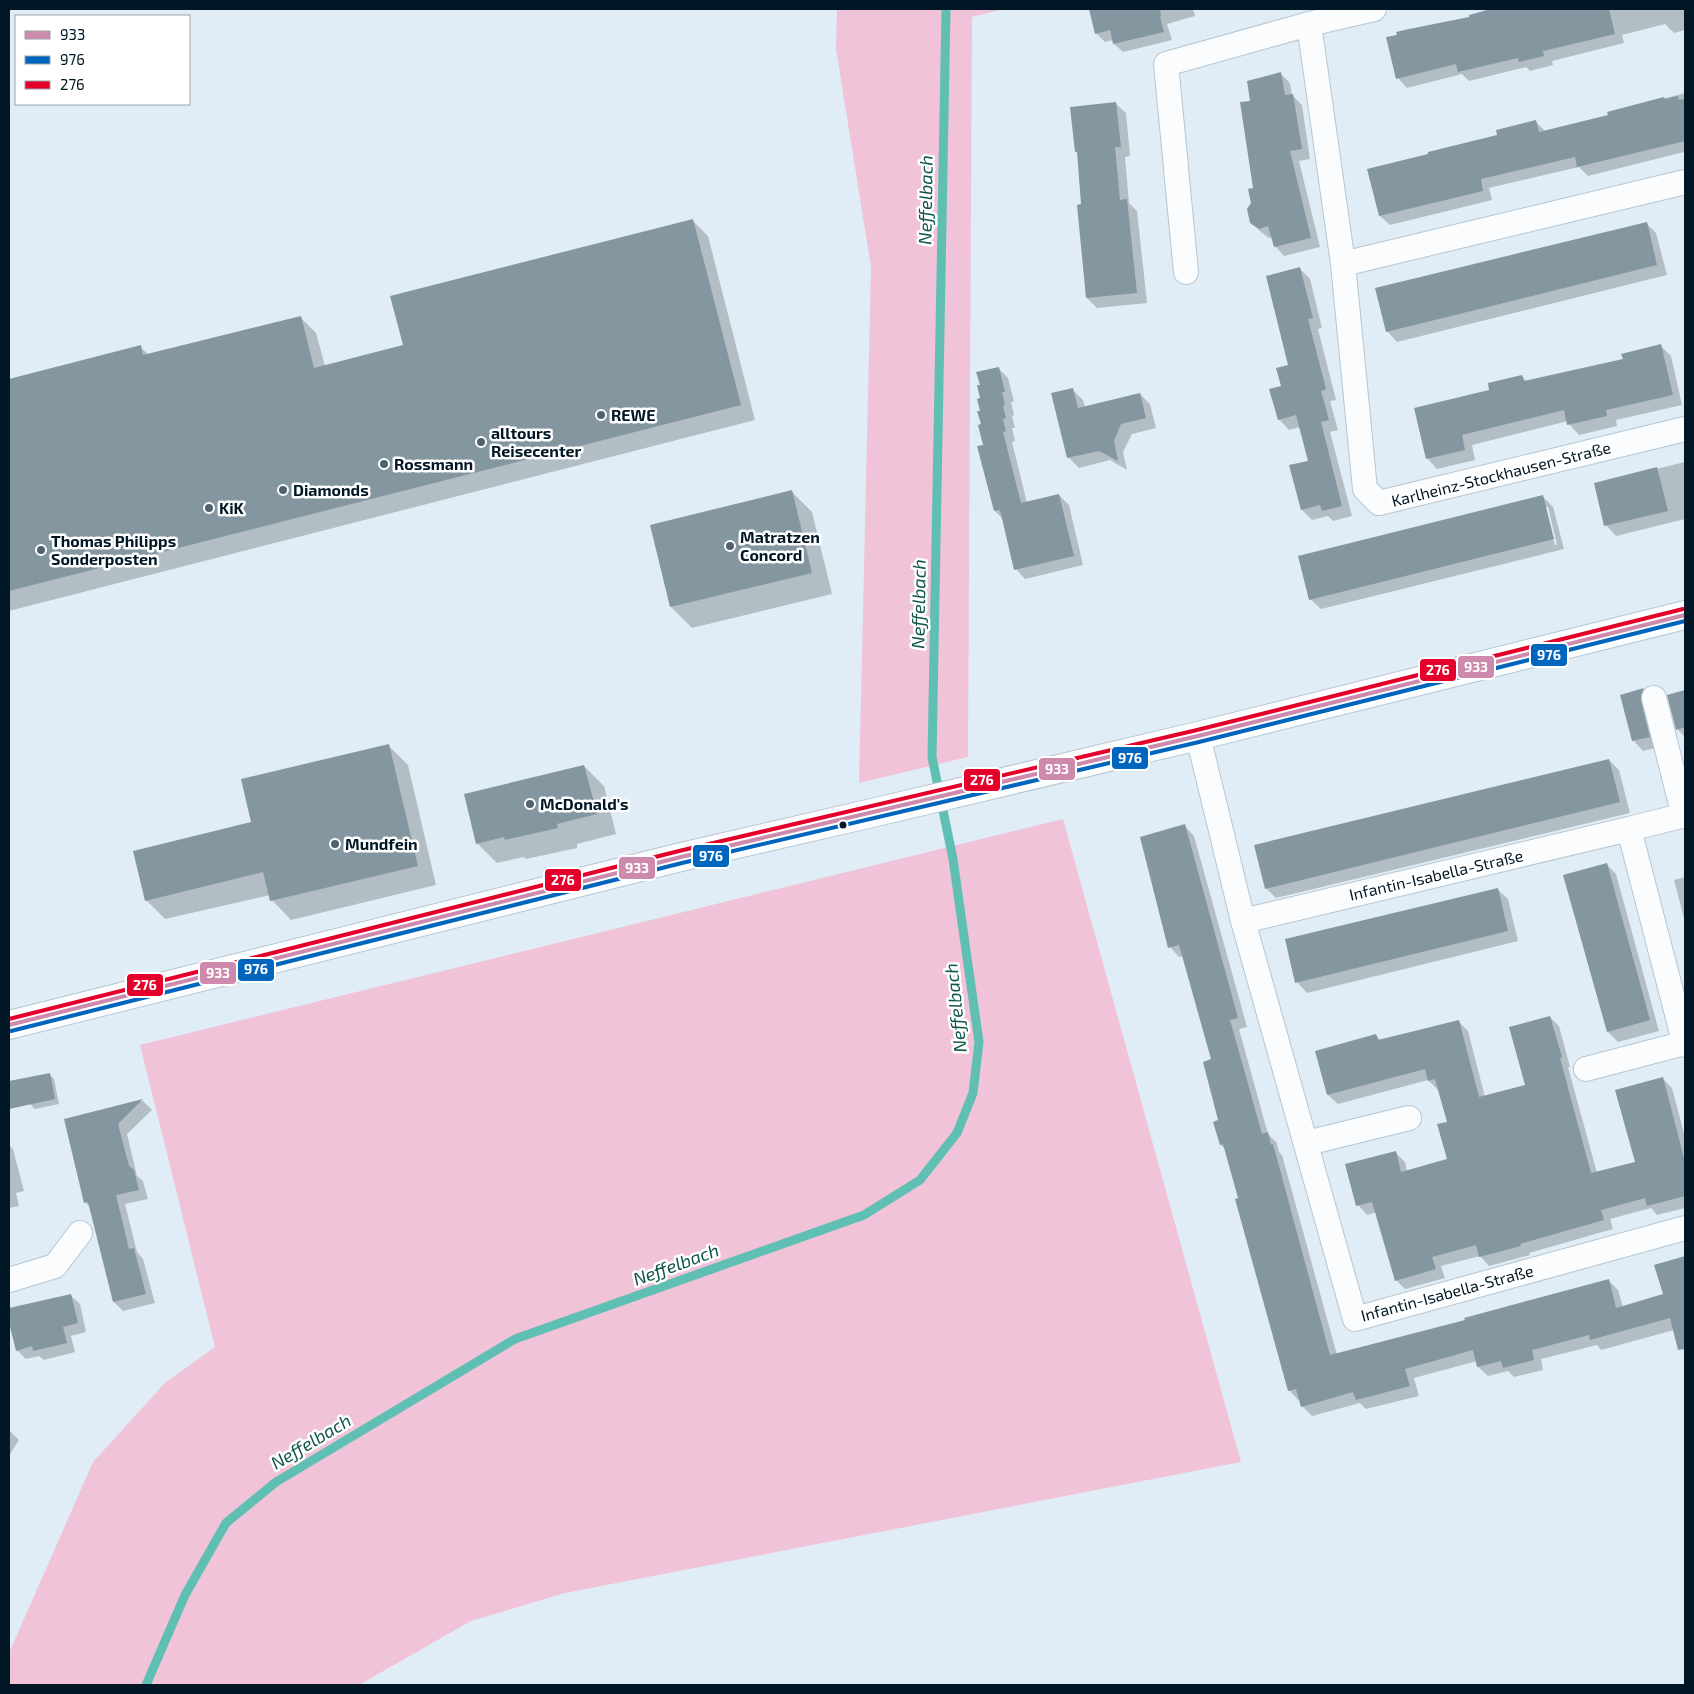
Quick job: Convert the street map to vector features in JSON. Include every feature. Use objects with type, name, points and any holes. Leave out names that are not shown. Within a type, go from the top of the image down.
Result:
[{"type":"street","points":[[1186,272],[1166,64],[1309,24],[1374,9]]},
{"type":"street","name":"Karlheinz-Stockhausen-Straße","points":[[1309,24],[1343,264],[1366,489],[1379,503],[1685,429]]},
{"type":"street","points":[[1343,264],[1685,182]]},
{"type":"street","points":[[9,1025],[681,857],[1198,736],[1685,615]]},
{"type":"street","name":"Infantin-Isabella-Straße","points":[[1243,921],[1684,816],[1654,698]]},
{"type":"street","name":"Infantin-Isabella-Straße","points":[[1198,736],[1243,921],[1355,1319],[1685,1228]]},
{"type":"street","points":[[1586,1069],[1685,1044],[1629,829]]},
{"type":"street","points":[[1307,1143],[1409,1118]]},
{"type":"street","points":[[9,1280],[55,1266],[80,1233]]},
{"type":"shaded area","points":[[837,9],[1004,9],[972,17],[968,757],[859,783],[871,267],[836,49]]},
{"type":"shaded area","points":[[1063,819],[1241,1462],[565,1593],[471,1621],[359,1685],[9,1685],[9,1653],[93,1462],[165,1383],[215,1347],[140,1045]]},
{"type":"building","points":[[1089,9],[1160,9],[1164,32],[1113,44],[1110,30],[1095,34]]},
{"type":"building","points":[[1491,9],[1609,9],[1615,34],[1543,51],[1544,56],[1519,62],[1518,58],[1458,72],[1456,64],[1396,79],[1386,37],[1397,35],[1396,32],[1469,17],[1469,15]]},
{"type":"building","points":[[1281,72],[1285,95],[1293,94],[1302,149],[1290,151],[1311,238],[1274,247],[1268,226],[1259,229],[1250,223],[1247,209],[1251,203],[1248,189],[1253,188],[1240,102],[1250,101],[1247,81]]},
{"type":"building","points":[[1678,96],[1679,100],[1685,99],[1685,141],[1577,167],[1575,157],[1481,179],[1483,191],[1379,216],[1367,169],[1497,135],[1496,130],[1536,120],[1539,132],[1608,115],[1607,112],[1664,97],[1665,99]]},
{"type":"building","points":[[1116,102],[1121,147],[1115,147],[1120,200],[1127,199],[1137,293],[1086,298],[1077,205],[1081,204],[1077,152],[1075,152],[1070,107]]},
{"type":"building","points":[[693,219],[741,405],[9,591],[9,379],[141,345],[143,355],[301,316],[314,368],[403,345],[390,296]]},
{"type":"building","points":[[1647,222],[1657,265],[1386,332],[1375,288]]},
{"type":"building","points":[[1300,267],[1313,318],[1308,319],[1326,389],[1321,391],[1329,420],[1321,422],[1342,506],[1322,511],[1320,505],[1301,510],[1289,465],[1308,461],[1296,415],[1278,420],[1269,389],[1281,386],[1276,368],[1288,365],[1266,276]]},
{"type":"building","points":[[1661,344],[1673,395],[1606,410],[1607,416],[1567,425],[1564,410],[1462,435],[1465,450],[1426,459],[1414,408],[1489,390],[1488,383],[1522,375],[1524,381],[1623,359],[1621,354]]},
{"type":"building","points":[[999,367],[1005,392],[1002,392],[1006,418],[1003,419],[1006,431],[1003,432],[1021,503],[1059,494],[1074,556],[1014,570],[1000,510],[994,511],[977,446],[983,445],[978,425],[981,424],[977,411],[980,411],[977,399],[980,398],[977,385],[980,385],[976,372]]},
{"type":"building","points":[[1073,388],[1078,408],[1140,393],[1146,418],[1121,424],[1114,441],[1118,461],[1099,451],[1067,458],[1051,393]]},
{"type":"building","points":[[1657,467],[1668,511],[1604,526],[1594,483]]},
{"type":"building","name":"Matratzen Concord","points":[[792,490],[812,573],[670,607],[650,525]]},
{"type":"building","points":[[1543,495],[1554,539],[1309,600],[1298,556]]},
{"type":"building","points":[[1644,688],[1641,701],[1650,737],[1632,741],[1620,695]]},
{"type":"building","points":[[1685,690],[1685,727],[1676,730],[1667,695]]},
{"type":"building","name":"Mundfein","points":[[389,744],[418,866],[270,901],[263,872],[145,901],[133,851],[251,822],[241,779]]},
{"type":"building","points":[[1609,759],[1620,802],[1265,889],[1254,845]]},
{"type":"building","name":"McDonald's","points":[[584,765],[597,814],[557,824],[558,828],[505,840],[504,837],[476,844],[464,794]]},
{"type":"building","points":[[1185,824],[1238,1018],[1230,1020],[1262,1134],[1268,1132],[1271,1145],[1273,1144],[1330,1355],[1465,1320],[1464,1318],[1609,1279],[1616,1308],[1663,1294],[1654,1265],[1685,1256],[1685,1349],[1678,1350],[1670,1318],[1590,1340],[1589,1335],[1532,1350],[1534,1360],[1503,1368],[1501,1361],[1477,1367],[1473,1350],[1405,1369],[1410,1386],[1356,1400],[1353,1392],[1301,1407],[1296,1389],[1288,1391],[1235,1199],[1238,1198],[1223,1144],[1220,1145],[1213,1122],[1218,1120],[1203,1062],[1211,1059],[1179,945],[1168,948],[1140,837]]},
{"type":"building","points":[[1607,863],[1650,1020],[1607,1032],[1563,875]]},
{"type":"building","points":[[1498,888],[1508,931],[1295,983],[1285,939]]},
{"type":"building","points":[[1550,1016],[1591,1173],[1635,1162],[1615,1090],[1663,1077],[1685,1162],[1685,1196],[1647,1206],[1645,1198],[1601,1210],[1604,1220],[1479,1257],[1476,1245],[1432,1257],[1436,1269],[1395,1281],[1372,1202],[1356,1206],[1345,1164],[1396,1151],[1401,1172],[1447,1159],[1437,1124],[1447,1122],[1435,1079],[1428,1081],[1425,1069],[1327,1095],[1315,1051],[1376,1034],[1378,1040],[1459,1020],[1479,1097],[1525,1085],[1509,1027]]},
{"type":"building","points":[[50,1073],[55,1099],[9,1109],[9,1081]]},
{"type":"building","points":[[143,1099],[118,1124],[129,1166],[134,1170],[139,1190],[116,1195],[129,1249],[134,1248],[146,1294],[113,1302],[88,1202],[84,1203],[64,1119]]},
{"type":"building","points":[[71,1294],[78,1323],[63,1327],[67,1343],[33,1351],[32,1346],[16,1351],[9,1323],[9,1308]]},
{"type":"waterway","name":"Neffelbach","points":[[146,1685],[185,1595],[226,1523],[276,1482],[515,1339],[864,1215],[920,1180],[957,1133],[973,1093],[979,1042],[953,859],[932,757],[946,9]]},
{"type":"transit line","name":"276","points":[[9,1019],[679,851],[1197,730],[1683,609]]},
{"type":"transit line","name":"933","points":[[9,1025],[681,857],[1198,736],[1685,615]]},
{"type":"transit line","name":"976","points":[[11,1031],[682,863],[1199,742],[1685,621]]},
{"type":"place","name":"REWE","points":[[601,415]]},
{"type":"place","name":"alltours Reisecenter","points":[[481,442]]},
{"type":"place","name":"Rossmann","points":[[384,464]]},
{"type":"place","name":"Diamonds","points":[[283,490]]},
{"type":"place","name":"KiK","points":[[209,508]]},
{"type":"place","name":"Matratzen Concord","points":[[730,546]]},
{"type":"place","name":"Thomas Philipps Sonderposten","points":[[41,550]]},
{"type":"place","name":"McDonald's","points":[[530,804]]},
{"type":"place","name":"Mundfein","points":[[335,844]]}]
